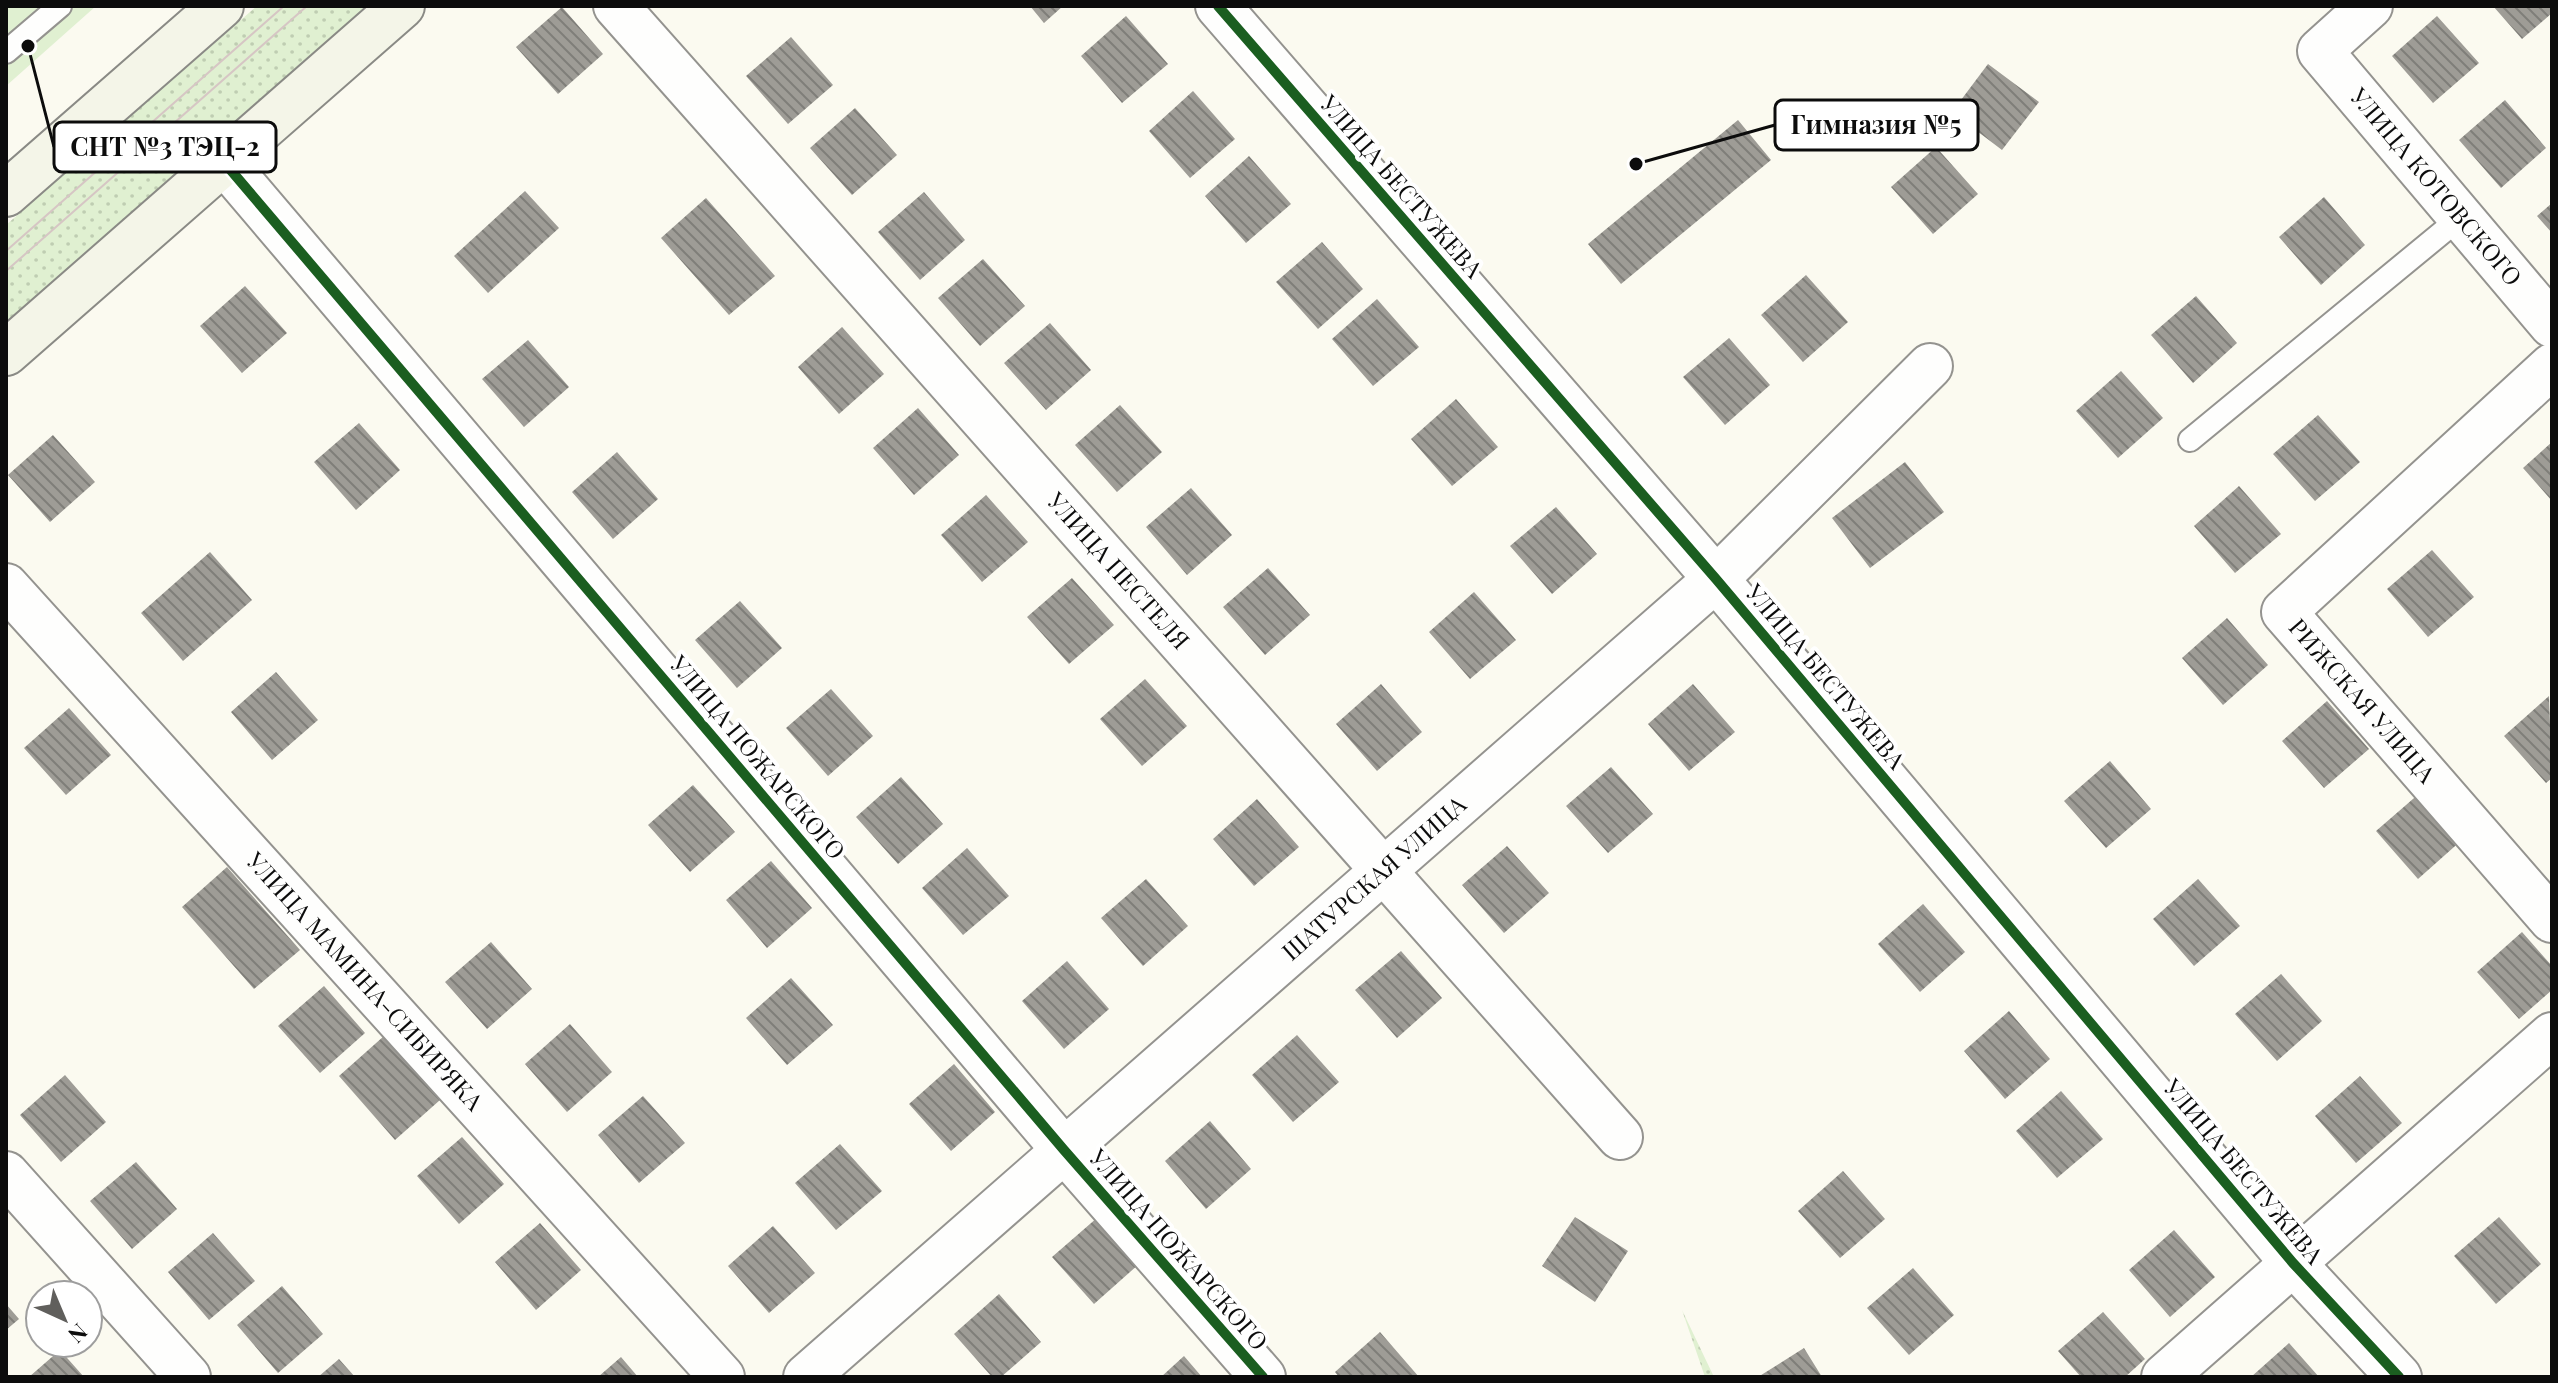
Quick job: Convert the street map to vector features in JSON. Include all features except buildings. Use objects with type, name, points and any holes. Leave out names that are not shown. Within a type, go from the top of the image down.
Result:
[{"type":"main road","points":[[9,184],[221,6]]},
{"type":"main road","points":[[6,353],[402,6]]},
{"type":"street","name":"УЛИЦА ПЕСТЕЛЯ","points":[[616,6],[1620,1137]]},
{"type":"street","name":"УЛИЦА БЕСТУЖЕВА","points":[[1218,6],[1716,579],[2293,1263],[2399,1377]]},
{"type":"street","name":"УЛИЦА КОТОВСКОГО","points":[[2370,6],[2320,51],[2552,325]]},
{"type":"street","name":"УЛИЦА ПОЖАРСКОГО","points":[[223,161],[1064,1150],[1263,1377]]},
{"type":"street","name":"ШАТУРСКАЯ УЛИЦА","points":[[806,1377],[1716,579],[1930,366]]},
{"type":"street","name":"РИЖСКАЯ УЛИЦА","points":[[2552,366],[2284,612],[2552,920]]},
{"type":"street","name":"УЛИЦА МАМИНА-СИБИРЯКА","points":[[6,586],[722,1377]]},
{"type":"street","points":[[2164,1377],[2552,1035]]},
{"type":"street","points":[[6,1174],[188,1377]]},
{"type":"lane","points":[[6,52],[60,6]]},
{"type":"lane","points":[[2190,440],[2461,217]]},
{"type":"green space","points":[[6,6],[96,6],[6,86]]},
{"type":"green space","points":[[257,6],[380,6],[6,333],[6,225]]},
{"type":"green space","points":[[1682,1310],[1714,1377],[1705,1377]]},
{"type":"tram line","points":[[6,251],[284,6]]},
{"type":"tram line","points":[[6,271],[307,6]]},
{"type":"cycle path","points":[[1218,6],[1716,579],[2293,1263],[2399,1377]]},
{"type":"cycle path","points":[[223,161],[1064,1150],[1263,1377]]},
{"type":"place","name":"СНТ №3 ТЭЦ-2","points":[[28,46]]},
{"type":"place","name":"Гимназия №5","points":[[1636,164]]}]
